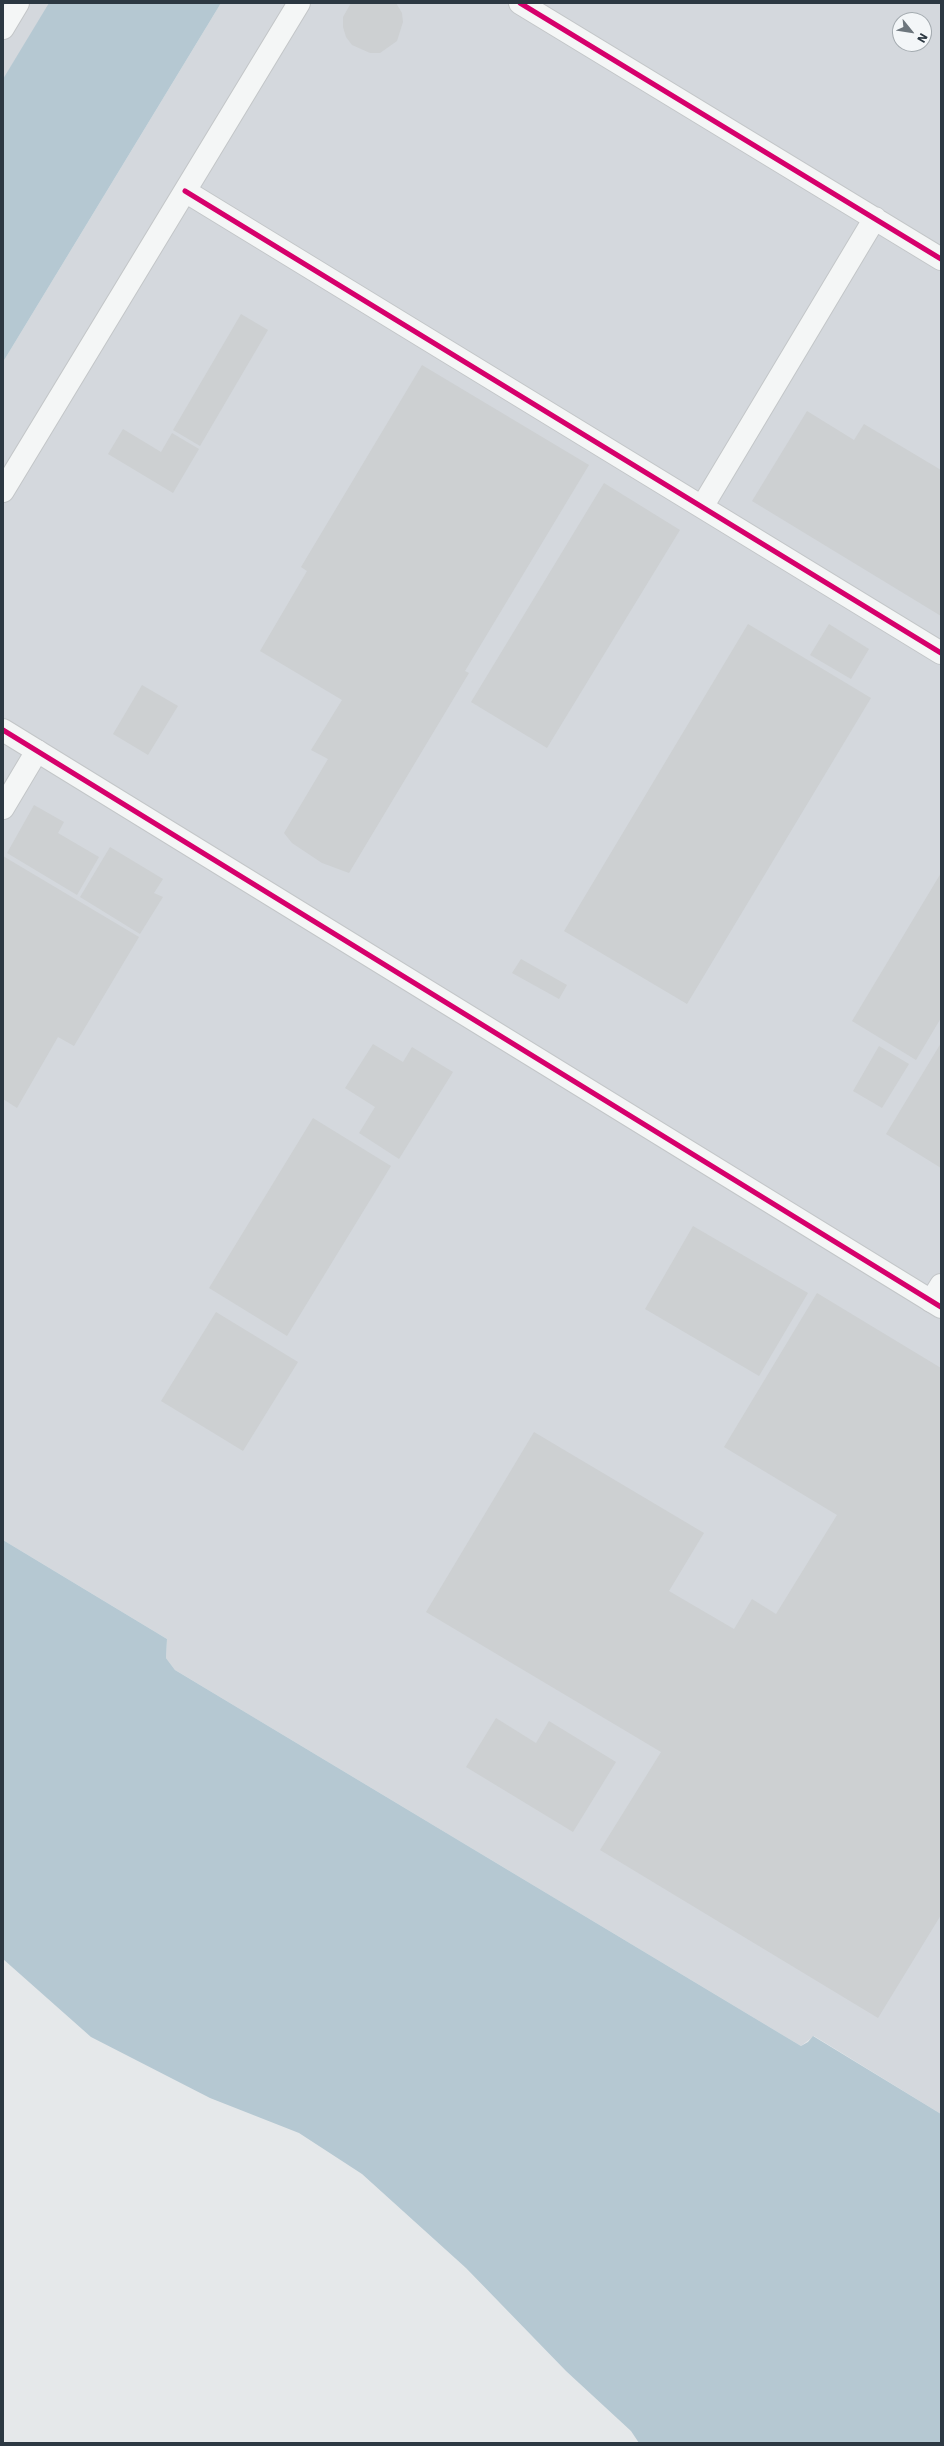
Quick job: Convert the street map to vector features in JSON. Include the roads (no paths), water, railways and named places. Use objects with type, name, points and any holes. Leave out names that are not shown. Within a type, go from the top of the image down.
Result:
[{"type":"street","points":[[3,28],[18,3]]},
{"type":"street","points":[[3,491],[299,3]]},
{"type":"street","points":[[520,3],[941,259]]},
{"type":"street","points":[[185,191],[941,653]]},
{"type":"street","points":[[702,507],[875,218]]},
{"type":"street","points":[[3,730],[938,1298]]},
{"type":"street","points":[[3,808],[37,751]]},
{"type":"water","points":[[49,3],[221,3],[3,362],[3,79]]},
{"type":"water","points":[[3,1540],[167,1639],[166,1658],[175,1670],[801,2046],[808,2042],[813,2036],[941,2114],[941,2443],[639,2443],[631,2431],[566,2371],[466,2268],[362,2174],[299,2133],[210,2098],[91,2037],[3,1959]]}]
